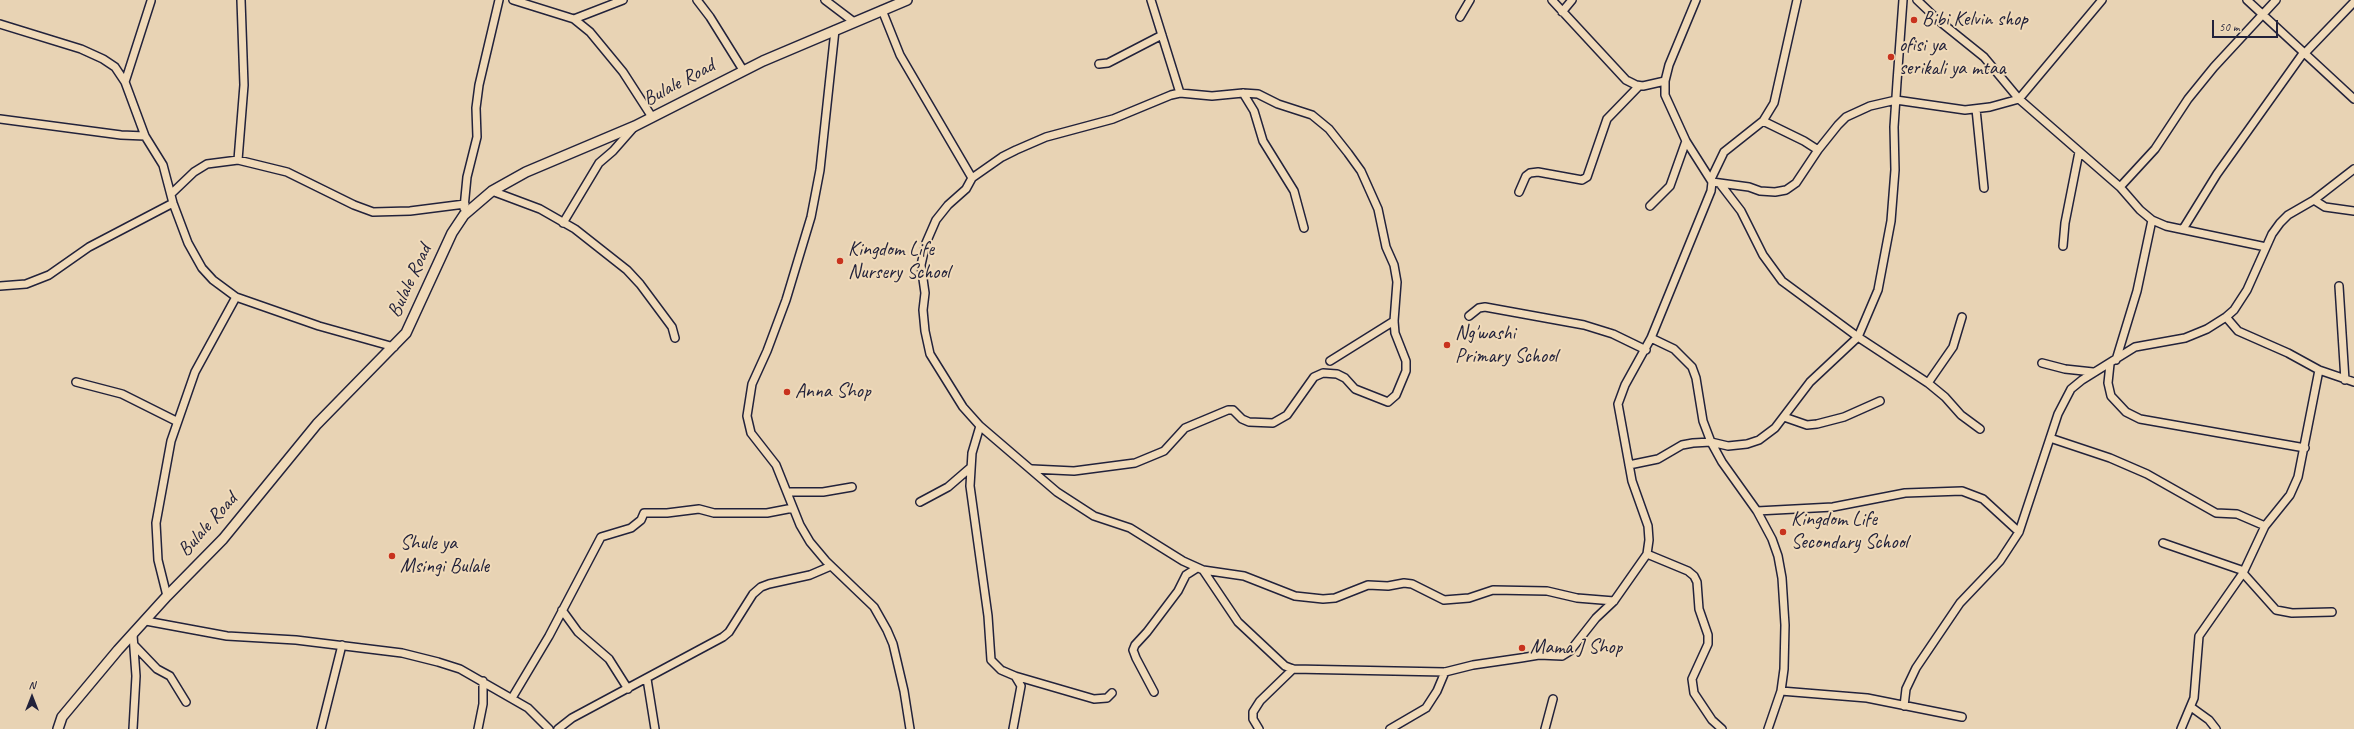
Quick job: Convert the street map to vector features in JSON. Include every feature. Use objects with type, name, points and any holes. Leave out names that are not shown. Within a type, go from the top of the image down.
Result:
[{"type":"street","points":[[238,160],[244,86],[241,0]]},
{"type":"street","points":[[464,214],[467,177],[477,137],[476,108],[479,85],[498,2],[489,0]]},
{"type":"street","points":[[513,0],[574,19],[590,32],[615,62],[652,117]]},
{"type":"street","points":[[574,19],[623,0]]},
{"type":"street","points":[[697,0],[710,17],[743,70]]},
{"type":"street","points":[[825,0],[854,22]]},
{"type":"street","name":"Bulale Road","points":[[58,729],[62,717],[167,596],[223,539],[317,424],[394,348],[406,333],[452,233],[464,214],[492,192],[526,172],[635,126],[743,70],[907,0]]},
{"type":"street","points":[[1151,0],[1180,93]]},
{"type":"street","points":[[1460,17],[1470,0]]},
{"type":"street","points":[[1552,0],[1615,70],[1626,80],[1639,86]]},
{"type":"street","points":[[1562,12],[1572,0]]},
{"type":"street","points":[[1200,569],[1243,628],[1279,662],[1293,669],[1445,672],[1473,665],[1527,657],[1562,656],[1570,651],[1596,618],[1614,601],[1647,554],[1649,540],[1648,526],[1632,480],[1618,404],[1625,385],[1646,350],[1712,191],[1711,181],[1686,141],[1665,95],[1665,81],[1675,49],[1696,0]]},
{"type":"street","points":[[1711,181],[1724,152],[1763,121],[1774,103],[1797,0]]},
{"type":"street","points":[[1630,465],[1658,459],[1682,446],[1711,442],[1728,446],[1753,442],[1768,434],[1784,417],[1810,382],[1858,337],[1878,290],[1890,228],[1895,170],[1894,127],[1903,0]]},
{"type":"street","points":[[1711,181],[1722,185],[1737,185],[1760,191],[1776,192],[1786,190],[1796,184],[1818,150],[1846,117],[1870,106],[1896,100],[1952,109],[1976,109],[2019,99],[2102,0]]},
{"type":"street","points":[[2247,0],[2354,99]]},
{"type":"street","points":[[2120,186],[2155,149],[2188,99],[2214,67],[2264,15],[2276,0]]},
{"type":"street","points":[[125,82],[151,1]]},
{"type":"street","points":[[1919,1],[1938,20],[1984,57],[2019,99],[2120,186],[2140,210],[2152,220],[2183,229],[2266,247]]},
{"type":"street","points":[[2183,229],[2217,174],[2305,53],[2354,2]]},
{"type":"street","points":[[882,10],[900,55],[972,178]]},
{"type":"street","points":[[0,24],[81,49],[115,67],[125,82],[145,136],[163,165],[173,203],[188,243],[202,268],[213,280],[236,297],[319,326],[394,348]]},
{"type":"street","points":[[835,30],[820,170],[811,217],[795,276],[767,351],[752,384],[747,416],[751,433],[776,465],[793,508],[810,542],[831,566],[874,606],[888,630],[893,644],[904,691],[910,729]]},
{"type":"street","points":[[1099,64],[1108,63],[1162,35]]},
{"type":"street","points":[[1519,192],[1526,176],[1530,173],[1538,172],[1582,180],[1587,177],[1607,119],[1639,86],[1665,81]]},
{"type":"street","points":[[1032,470],[1074,471],[1122,467],[1164,451],[1185,428],[1228,410],[1233,410],[1242,419],[1249,422],[1273,423],[1287,415],[1314,377],[1323,373],[1337,374],[1345,378],[1355,389],[1388,402],[1396,395],[1406,372],[1406,361],[1395,333],[1394,321],[1397,282],[1394,265],[1386,247],[1378,209],[1361,170],[1329,129],[1312,115],[1278,104],[1258,94],[1243,93],[1212,96],[1180,93],[1113,119],[1046,138],[1002,156],[972,178],[970,184],[936,220],[926,243],[921,265],[925,293],[923,310],[924,331],[930,354],[963,407],[980,426],[1057,492],[1094,516],[1130,528],[1200,569],[1244,576],[1295,596],[1323,599],[1334,598],[1368,585],[1408,583],[1424,589],[1444,600],[1469,598],[1493,590],[1547,591],[1577,598],[1614,601]]},
{"type":"street","points":[[1243,93],[1254,111],[1263,141],[1294,191],[1304,228]]},
{"type":"street","points":[[1976,109],[1984,188]]},
{"type":"street","points":[[0,119],[121,135],[145,136]]},
{"type":"street","points":[[1763,121],[1804,141],[1818,150]]},
{"type":"street","points":[[563,223],[598,163],[617,147],[635,126]]},
{"type":"street","points":[[1650,206],[1670,186],[1686,141]]},
{"type":"street","points":[[2063,246],[2065,223],[2079,152]]},
{"type":"street","points":[[171,194],[194,172],[207,164],[238,160],[287,172],[363,210],[373,212],[410,211],[465,204]]},
{"type":"street","points":[[1904,706],[1906,689],[1916,668],[1960,603],[2000,561],[2020,532],[2058,414],[2071,389],[2093,372],[2113,362],[2135,348],[2185,338],[2207,329],[2226,317],[2234,310],[2248,290],[2272,234],[2288,215],[2314,200],[2354,169]]},
{"type":"street","points":[[1722,185],[1741,211],[1763,255],[1782,281],[1858,337],[1928,383],[1945,397],[1961,415],[1980,429]]},
{"type":"street","points":[[492,192],[540,209],[575,229],[627,270],[640,284],[672,327],[674,338]]},
{"type":"street","points":[[2314,200],[2325,207],[2354,211]]},
{"type":"street","points":[[0,286],[26,284],[49,275],[96,243],[173,203]]},
{"type":"street","points":[[2152,220],[2137,290],[2113,362],[2108,383],[2111,396],[2126,412],[2140,419],[2305,448]]},
{"type":"street","points":[[2339,286],[2345,380]]},
{"type":"street","points":[[167,596],[158,560],[156,523],[162,478],[176,421],[195,372],[236,297]]},
{"type":"street","points":[[1469,316],[1479,308],[1485,307],[1584,325],[1613,334],[1646,350]]},
{"type":"street","points":[[1928,383],[1953,347],[1962,317]]},
{"type":"street","points":[[2226,317],[2238,331],[2288,352],[2319,370],[2354,382]]},
{"type":"street","points":[[1330,361],[1394,321]]},
{"type":"street","points":[[1651,338],[1674,349],[1692,367],[1696,378],[1703,421],[1711,442],[1722,462],[1757,511],[1772,539],[1782,578],[1785,625],[1781,691],[1768,729]]},
{"type":"street","points":[[2042,363],[2065,369],[2093,372]]},
{"type":"street","points":[[2181,729],[2191,707],[2199,636],[2244,572],[2265,526],[2290,495],[2298,477],[2305,448],[2312,394],[2319,370]]},
{"type":"street","points":[[76,382],[122,394],[176,421]]},
{"type":"street","points":[[1784,417],[1807,425],[1817,424],[1844,417],[1880,401]]},
{"type":"street","points":[[980,426],[974,438],[970,468],[970,486],[988,616],[991,660],[1001,670],[1015,676],[1094,698],[1107,698],[1112,693]]},
{"type":"street","points":[[2050,438],[2110,458],[2147,474],[2216,513],[2237,514],[2265,526]]},
{"type":"street","points":[[920,502],[948,487],[970,468]]},
{"type":"street","points":[[787,492],[823,492],[852,487]]},
{"type":"street","points":[[1757,511],[1833,507],[1905,493],[1962,491],[1983,499],[2020,532]]},
{"type":"street","points":[[512,698],[562,610],[598,539],[605,535],[631,528],[641,520],[644,513],[667,513],[699,509],[714,513],[767,513],[793,508]]},
{"type":"street","points":[[2163,543],[2244,572],[2276,610],[2292,614],[2332,612]]},
{"type":"street","points":[[1647,554],[1688,571],[1694,576],[1697,582],[1699,608],[1708,635],[1708,644],[1692,679],[1694,693],[1712,720],[1722,729]]},
{"type":"street","points":[[1154,692],[1142,671],[1133,650],[1134,645],[1147,632],[1178,591],[1186,575],[1186,562]]},
{"type":"street","points":[[558,729],[572,718],[723,637],[729,632],[753,594],[761,587],[810,575],[831,566]]},
{"type":"street","points":[[1186,575],[1200,569]]},
{"type":"street","points":[[562,610],[578,632],[609,659],[628,689]]},
{"type":"street","points":[[146,621],[227,636],[342,645],[402,653],[438,662],[460,669],[512,698],[528,708],[549,729]]},
{"type":"street","points":[[133,635],[136,676],[133,729]]},
{"type":"street","points":[[134,645],[157,669],[170,676],[186,702]]},
{"type":"street","points":[[321,729],[342,645]]},
{"type":"street","points":[[1259,729],[1253,719],[1253,712],[1260,701],[1293,669]]},
{"type":"street","points":[[1390,729],[1426,708],[1445,672]]},
{"type":"street","points":[[1013,729],[1021,691],[1015,676]]},
{"type":"street","points":[[647,679],[655,729]]},
{"type":"street","points":[[478,729],[483,704],[483,681]]},
{"type":"street","points":[[1781,691],[1867,698],[1962,717]]},
{"type":"street","points":[[1545,729],[1553,699]]},
{"type":"street","points":[[2191,707],[2208,720],[2216,729]]},
{"type":"place","name":"Bibi Kelvin shop","points":[[1914,20]]},
{"type":"place","name":"ofisi ya serikali ya mtaa","points":[[1891,57]]},
{"type":"place","name":"Kingdom Life Nursery School","points":[[840,261]]},
{"type":"place","name":"Ng'washi Primary School","points":[[1447,345]]},
{"type":"place","name":"Anna Shop","points":[[787,392]]},
{"type":"place","name":"Kingdom Life Secondary School","points":[[1783,532]]},
{"type":"place","name":"Shule ya Msingi Bulale","points":[[392,556]]},
{"type":"place","name":"Mama J Shop","points":[[1522,648]]}]
